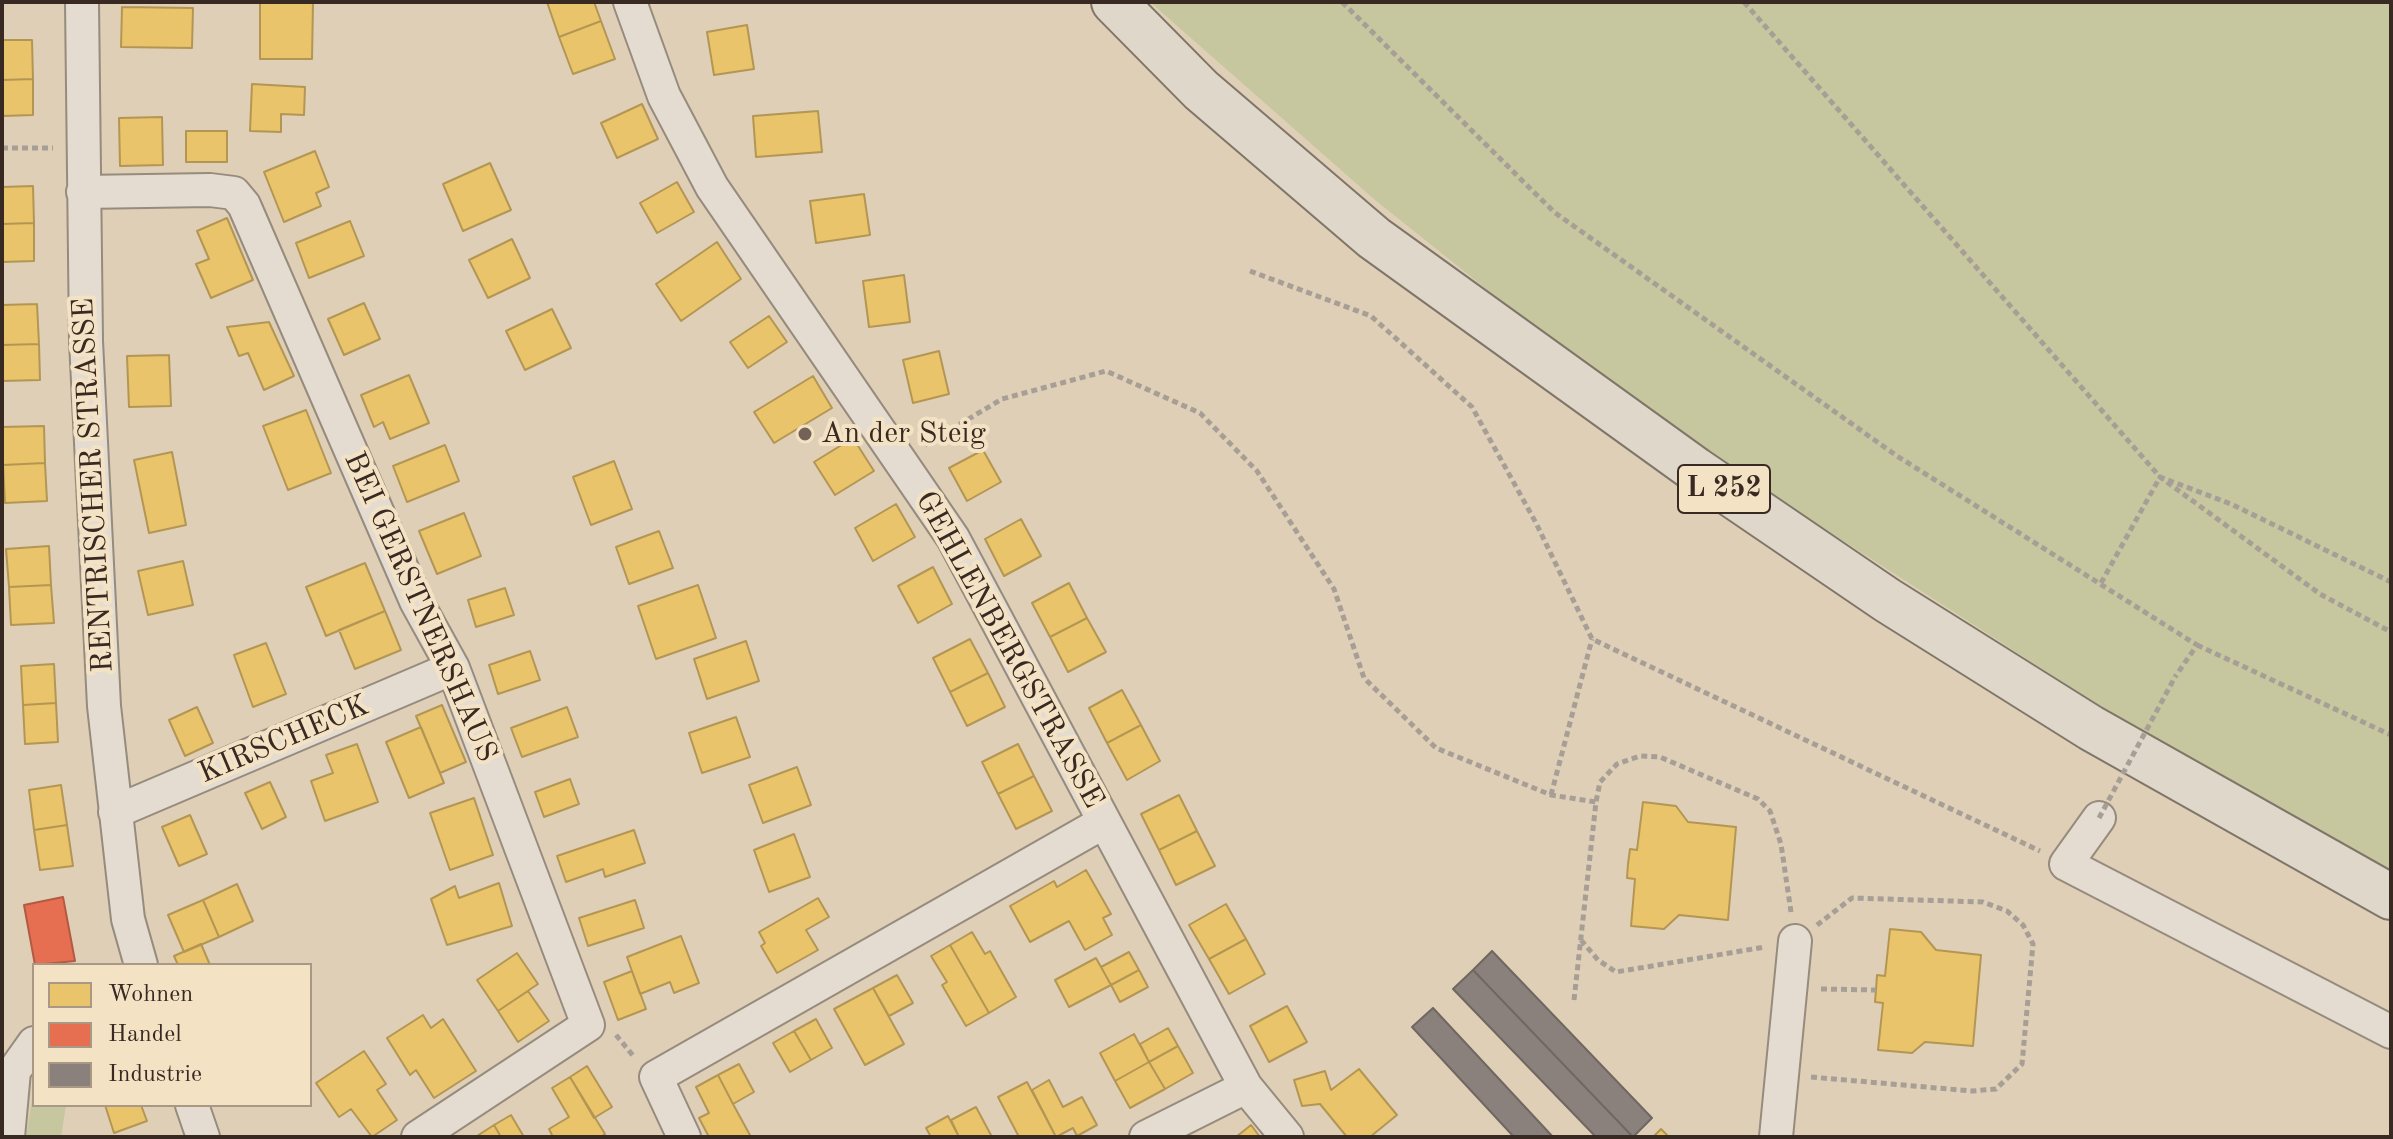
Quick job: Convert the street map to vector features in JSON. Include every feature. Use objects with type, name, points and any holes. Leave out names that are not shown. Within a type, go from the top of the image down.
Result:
[{"type":"highway","name":"L 252","points":[[1114,2],[1201,90],[1374,238],[1696,470],[1887,600],[2091,728],[2391,897]]},
{"type":"street","name":"RENTRISCHER STRASSE","points":[[82,2],[83,192],[104,706],[128,919],[140,963]]},
{"type":"street","name":"GEHLENBERGSTRASSE","points":[[630,2],[664,96],[712,187],[902,459],[953,538],[1246,1087],[1287,1137]]},
{"type":"street","name":"BEI GERSTNERSHAUS","points":[[83,192],[210,190],[234,193],[244,205],[416,601],[453,668],[588,1025],[418,1137]]},
{"type":"street","name":"KIRSCHECK","points":[[115,812],[453,668]]},
{"type":"street","points":[[2099,818],[2066,864],[2391,1032]]},
{"type":"street","points":[[684,1137],[656,1077],[1104,822]]},
{"type":"street","points":[[1776,1137],[1795,941]]},
{"type":"street","points":[[8,1137],[14,1071],[32,1046]]},
{"type":"street","points":[[1146,1137],[1246,1087]]},
{"type":"street","points":[[193,1107],[203,1137]]},
{"type":"path","points":[[1342,2],[1554,212],[1897,456],[2197,645],[2391,735]]},
{"type":"path","points":[[1744,2],[2160,477],[2320,594],[2391,632]]},
{"type":"path","points":[[2,148],[83,148]]},
{"type":"path","points":[[1250,271],[1371,316],[1472,407],[1536,523],[1592,639],[2066,864]]},
{"type":"path","points":[[902,459],[1002,399],[1106,371],[1200,413],[1257,471],[1334,589],[1364,678],[1436,748],[1551,795],[1596,802]]},
{"type":"path","points":[[2101,583],[2160,477]]},
{"type":"path","points":[[2160,477],[2231,504],[2391,582]]},
{"type":"path","points":[[1551,795],[1592,639]]},
{"type":"path","points":[[2099,818],[2175,677],[2197,645]]},
{"type":"path","points":[[1574,1000],[1600,782],[1617,764],[1640,756],[1660,757],[1758,799],[1770,811],[1781,844],[1795,941]]},
{"type":"path","points":[[1581,940],[1616,972],[1795,941],[1852,898],[1983,902],[2007,911],[2023,925],[2033,944],[2022,1064],[1996,1089],[1972,1091],[1782,1075]]},
{"type":"path","points":[[1791,987],[1876,990]]},
{"type":"path","points":[[621,1037],[639,1064]]},
{"type":"green space","points":[[1150,2],[2391,2],[2391,873],[2167,749],[1733,470],[1535,328],[1374,199]]},
{"type":"green space","points":[[32,1100],[32,1107],[66,1107],[61,1137],[26,1137]]},
{"type":"building: Wohnen","points":[[260,2],[313,2],[312,59],[260,59]]},
{"type":"building: Wohnen","points":[[547,2],[594,2],[601,21],[559,37]]},
{"type":"building: Wohnen","points":[[122,7],[193,8],[192,48],[121,47]]},
{"type":"building: Wohnen","points":[[601,21],[615,59],[573,74],[559,37]]},
{"type":"building: Wohnen","points":[[747,25],[754,69],[714,75],[707,32]]},
{"type":"building: Wohnen","points":[[2,40],[32,40],[33,79],[2,80]]},
{"type":"building: Wohnen","points":[[33,79],[33,115],[2,116],[2,80]]},
{"type":"building: Wohnen","points":[[252,84],[305,87],[304,115],[281,114],[281,132],[250,131]]},
{"type":"building: Wohnen","points":[[642,104],[658,139],[617,158],[601,123]]},
{"type":"building: Wohnen","points":[[818,111],[822,152],[756,157],[753,116]]},
{"type":"building: Wohnen","points":[[162,117],[163,165],[120,166],[119,118]]},
{"type":"building: Wohnen","points":[[186,131],[227,131],[227,162],[186,162]]},
{"type":"building: Wohnen","points":[[315,151],[329,187],[316,193],[321,206],[284,222],[264,172]]},
{"type":"building: Wohnen","points":[[490,163],[511,210],[463,231],[443,184]]},
{"type":"building: Wohnen","points":[[677,182],[694,212],[657,233],[640,203]]},
{"type":"building: Wohnen","points":[[33,186],[34,223],[2,224],[2,187]]},
{"type":"building: Wohnen","points":[[864,194],[870,235],[816,243],[810,201]]},
{"type":"building: Wohnen","points":[[227,218],[253,280],[211,298],[196,264],[209,259],[197,231]]},
{"type":"building: Wohnen","points":[[350,221],[364,256],[309,278],[296,243]]},
{"type":"building: Wohnen","points":[[34,223],[34,261],[2,262],[2,224]]},
{"type":"building: Wohnen","points":[[512,239],[530,278],[488,298],[469,260]]},
{"type":"building: Wohnen","points":[[717,242],[741,279],[681,321],[656,284]]},
{"type":"building: Wohnen","points":[[904,275],[910,322],[869,327],[863,281]]},
{"type":"building: Wohnen","points":[[364,303],[380,339],[344,355],[328,319]]},
{"type":"building: Wohnen","points":[[37,304],[39,344],[2,345],[2,305]]},
{"type":"building: Wohnen","points":[[552,309],[571,348],[525,370],[506,331]]},
{"type":"building: Wohnen","points":[[769,316],[787,342],[748,368],[730,342]]},
{"type":"building: Wohnen","points":[[269,322],[294,376],[264,390],[248,353],[239,356],[227,327]]},
{"type":"building: Wohnen","points":[[39,344],[40,380],[2,381],[2,345]]},
{"type":"building: Wohnen","points":[[939,351],[949,394],[913,403],[903,360]]},
{"type":"building: Wohnen","points":[[169,355],[171,406],[129,407],[127,356]]},
{"type":"building: Wohnen","points":[[409,375],[429,423],[390,439],[383,422],[374,427],[361,395]]},
{"type":"building: Wohnen","points":[[813,376],[832,408],[774,443],[754,412]]},
{"type":"building: Wohnen","points":[[306,410],[331,473],[288,490],[263,426]]},
{"type":"building: Wohnen","points":[[44,426],[45,463],[3,465],[2,427]]},
{"type":"building: Wohnen","points":[[853,438],[874,471],[835,495],[814,462]]},
{"type":"building: Wohnen","points":[[445,445],[459,481],[407,502],[393,466]]},
{"type":"building: Wohnen","points":[[983,450],[1001,482],[967,501],[949,468]]},
{"type":"building: Wohnen","points":[[172,452],[186,525],[149,533],[134,460]]},
{"type":"building: Wohnen","points":[[614,461],[632,509],[591,525],[573,477]]},
{"type":"building: Wohnen","points":[[45,463],[47,501],[5,503],[3,465]]},
{"type":"building: Wohnen","points":[[896,504],[915,537],[873,561],[855,528]]},
{"type":"building: Wohnen","points":[[464,513],[481,556],[437,574],[419,531]]},
{"type":"building: Wohnen","points":[[1021,519],[1041,556],[1004,576],[985,539]]},
{"type":"building: Wohnen","points":[[659,531],[673,568],[629,584],[616,547]]},
{"type":"building: Wohnen","points":[[49,546],[51,585],[9,587],[6,549]]},
{"type":"building: Wohnen","points":[[183,561],[193,605],[148,615],[138,571]]},
{"type":"building: Wohnen","points":[[365,563],[385,611],[326,636],[306,587]]},
{"type":"building: Wohnen","points":[[933,567],[952,604],[918,623],[898,586]]},
{"type":"building: Wohnen","points":[[1069,583],[1087,618],[1050,637],[1032,603]]},
{"type":"building: Wohnen","points":[[51,585],[54,623],[11,625],[9,587]]},
{"type":"building: Wohnen","points":[[698,585],[716,638],[656,659],[638,606]]},
{"type":"building: Wohnen","points":[[505,588],[514,615],[476,627],[468,600]]},
{"type":"building: Wohnen","points":[[385,611],[401,650],[355,669],[339,630]]},
{"type":"building: Wohnen","points":[[1087,618],[1106,652],[1068,672],[1050,637]]},
{"type":"building: Wohnen","points":[[970,639],[988,673],[950,692],[933,658]]},
{"type":"building: Wohnen","points":[[746,641],[759,681],[707,699],[694,659]]},
{"type":"building: Wohnen","points":[[266,643],[286,694],[253,707],[234,655]]},
{"type":"building: Wohnen","points":[[530,651],[540,680],[498,694],[489,665]]},
{"type":"building: Wohnen","points":[[54,664],[56,703],[23,705],[21,666]]},
{"type":"building: Wohnen","points":[[988,673],[1005,707],[967,726],[950,692]]},
{"type":"building: Wohnen","points":[[1122,690],[1141,725],[1107,743],[1089,708]]},
{"type":"building: Wohnen","points":[[56,703],[58,742],[25,744],[23,705]]},
{"type":"building: Wohnen","points":[[442,705],[466,762],[440,773],[416,716]]},
{"type":"building: Wohnen","points":[[197,707],[213,743],[185,756],[169,720]]},
{"type":"building: Wohnen","points":[[567,707],[578,737],[522,757],[511,728]]},
{"type":"building: Wohnen","points":[[736,717],[750,757],[702,773],[689,733]]},
{"type":"building: Wohnen","points":[[1141,725],[1160,761],[1127,780],[1107,743]]},
{"type":"building: Wohnen","points":[[421,727],[444,783],[409,798],[386,742]]},
{"type":"building: Wohnen","points":[[357,744],[378,802],[325,821],[311,781],[333,773],[326,755]]},
{"type":"building: Wohnen","points":[[1018,744],[1034,776],[998,794],[982,762]]},
{"type":"building: Wohnen","points":[[797,767],[811,805],[763,823],[749,785]]},
{"type":"building: Wohnen","points":[[1034,776],[1052,811],[1016,829],[998,794]]},
{"type":"building: Wohnen","points":[[570,779],[579,804],[544,817],[535,792]]},
{"type":"building: Wohnen","points":[[270,782],[286,817],[262,829],[245,793]]},
{"type":"building: Wohnen","points":[[61,785],[67,825],[34,830],[29,790]]},
{"type":"building: Wohnen","points":[[1179,795],[1197,831],[1159,850],[1141,814]]},
{"type":"building: Wohnen","points":[[474,798],[493,855],[450,870],[430,813]]},
{"type":"building: Wohnen","points":[[1643,802],[1676,806],[1688,822],[1736,827],[1728,920],[1679,915],[1664,929],[1631,926],[1635,879],[1627,878],[1628,864],[1630,849],[1637,850]]},
{"type":"building: Wohnen","points":[[190,815],[207,854],[179,866],[162,827]]},
{"type":"building: Wohnen","points":[[67,825],[73,866],[40,870],[34,830]]},
{"type":"building: Wohnen","points":[[634,830],[645,863],[605,877],[603,869],[566,882],[557,856]]},
{"type":"building: Wohnen","points":[[1197,831],[1215,866],[1176,885],[1159,850]]},
{"type":"building: Wohnen","points":[[794,834],[810,877],[769,892],[754,850]]},
{"type":"building: Wohnen","points":[[1086,870],[1111,914],[1103,918],[1112,935],[1085,950],[1069,921],[1030,942],[1010,906],[1054,881],[1057,887]]},
{"type":"building: Wohnen","points":[[499,883],[512,926],[447,945],[431,899],[455,886],[459,898]]},
{"type":"building: Wohnen","points":[[237,884],[253,921],[219,937],[203,900]]},
{"type":"building: Wohnen","points":[[818,898],[829,917],[806,930],[818,950],[777,973],[761,946],[765,943],[759,932]]},
{"type":"building: Wohnen","points":[[203,900],[219,937],[184,952],[168,915]]},
{"type":"building: Wohnen","points":[[635,900],[644,928],[588,946],[579,918]]},
{"type":"building: Wohnen","points":[[1226,904],[1246,939],[1209,959],[1189,925]]},
{"type":"building: Wohnen","points":[[1890,929],[1921,932],[1936,950],[1981,955],[1973,1046],[1925,1042],[1912,1053],[1878,1050],[1883,1003],[1875,1002],[1877,975],[1885,976]]},
{"type":"building: Wohnen","points":[[972,932],[985,954],[990,951],[1016,997],[989,1013],[950,945]]},
{"type":"building: Wohnen","points":[[681,936],[699,983],[674,993],[670,982],[640,994],[627,957]]},
{"type":"building: Wohnen","points":[[1246,939],[1265,974],[1229,994],[1209,959]]},
{"type":"building: Wohnen","points":[[201,944],[209,963],[177,963],[174,956]]},
{"type":"building: Wohnen","points":[[950,945],[989,1013],[966,1026],[942,985],[947,982],[931,956]]},
{"type":"building: Wohnen","points":[[1129,952],[1139,970],[1111,985],[1101,967]]},
{"type":"building: Wohnen","points":[[517,953],[538,984],[498,1011],[477,980]]},
{"type":"building: Wohnen","points":[[1096,958],[1111,985],[1069,1007],[1055,980]]},
{"type":"building: Wohnen","points":[[1139,970],[1148,987],[1120,1002],[1111,985]]},
{"type":"building: Wohnen","points":[[632,971],[646,1009],[618,1020],[604,982]]},
{"type":"building: Wohnen","points":[[897,975],[913,1003],[889,1016],[873,988]]},
{"type":"building: Wohnen","points":[[873,988],[904,1044],[865,1065],[834,1009]]},
{"type":"building: Wohnen","points":[[528,991],[549,1021],[518,1042],[498,1011]]},
{"type":"building: Wohnen","points":[[1287,1006],[1307,1042],[1269,1062],[1250,1026]]},
{"type":"building: Wohnen","points":[[423,1015],[431,1028],[443,1019],[476,1071],[434,1098],[416,1070],[410,1075],[387,1038]]},
{"type":"building: Wohnen","points":[[816,1019],[832,1048],[811,1060],[794,1031]]},
{"type":"building: Wohnen","points":[[1168,1028],[1178,1046],[1149,1062],[1140,1044]]},
{"type":"building: Wohnen","points":[[794,1031],[811,1060],[790,1072],[773,1043]]},
{"type":"building: Wohnen","points":[[1134,1034],[1149,1062],[1115,1081],[1100,1053]]},
{"type":"building: Wohnen","points":[[1178,1046],[1193,1073],[1165,1089],[1149,1062]]},
{"type":"building: Wohnen","points":[[364,1051],[386,1084],[377,1090],[397,1120],[372,1137],[351,1109],[339,1117],[316,1083]]},
{"type":"building: Wohnen","points":[[1149,1062],[1165,1089],[1130,1108],[1115,1081]]},
{"type":"building: Wohnen","points":[[739,1064],[754,1092],[733,1104],[718,1075]]},
{"type":"building: Wohnen","points":[[587,1066],[612,1107],[594,1118],[570,1077]]},
{"type":"building: Wohnen","points":[[1359,1069],[1397,1115],[1370,1137],[1347,1137],[1320,1104],[1302,1106],[1294,1080],[1325,1071],[1331,1090]]},
{"type":"building: Wohnen","points":[[718,1075],[751,1137],[709,1137],[699,1118],[709,1113],[696,1087]]},
{"type":"building: Wohnen","points":[[570,1077],[605,1134],[601,1137],[553,1137],[549,1129],[569,1117],[552,1088]]},
{"type":"building: Wohnen","points":[[1049,1080],[1063,1107],[1082,1097],[1097,1125],[1077,1136],[1073,1128],[1056,1137],[1032,1090]]},
{"type":"building: Wohnen","points":[[1027,1082],[1056,1137],[1019,1137],[998,1097]]},
{"type":"building: Wohnen","points":[[106,1107],[142,1107],[147,1121],[114,1133]]},
{"type":"building: Wohnen","points":[[976,1107],[992,1137],[959,1137],[951,1120]]},
{"type":"building: Wohnen","points":[[511,1115],[524,1137],[501,1137],[494,1125]]},
{"type":"building: Wohnen","points":[[948,1116],[959,1137],[931,1137],[926,1128]]},
{"type":"building: Wohnen","points":[[494,1125],[501,1137],[477,1137],[477,1136]]},
{"type":"building: Wohnen","points":[[1251,1125],[1260,1137],[1236,1137]]},
{"type":"building: Wohnen","points":[[1661,1129],[1669,1137],[1653,1137]]},
{"type":"building: Handel","points":[[63,897],[75,961],[35,963],[24,905]]},
{"type":"building: Industrie","points":[[1492,951],[1652,1118],[1633,1137],[1473,970]]},
{"type":"building: Industrie","points":[[1473,970],[1633,1137],[1596,1137],[1453,989]]},
{"type":"building: Industrie","points":[[1433,1008],[1553,1137],[1514,1137],[1412,1027]]},
{"type":"place","name":"An der Steig","points":[[805,434]]}]
